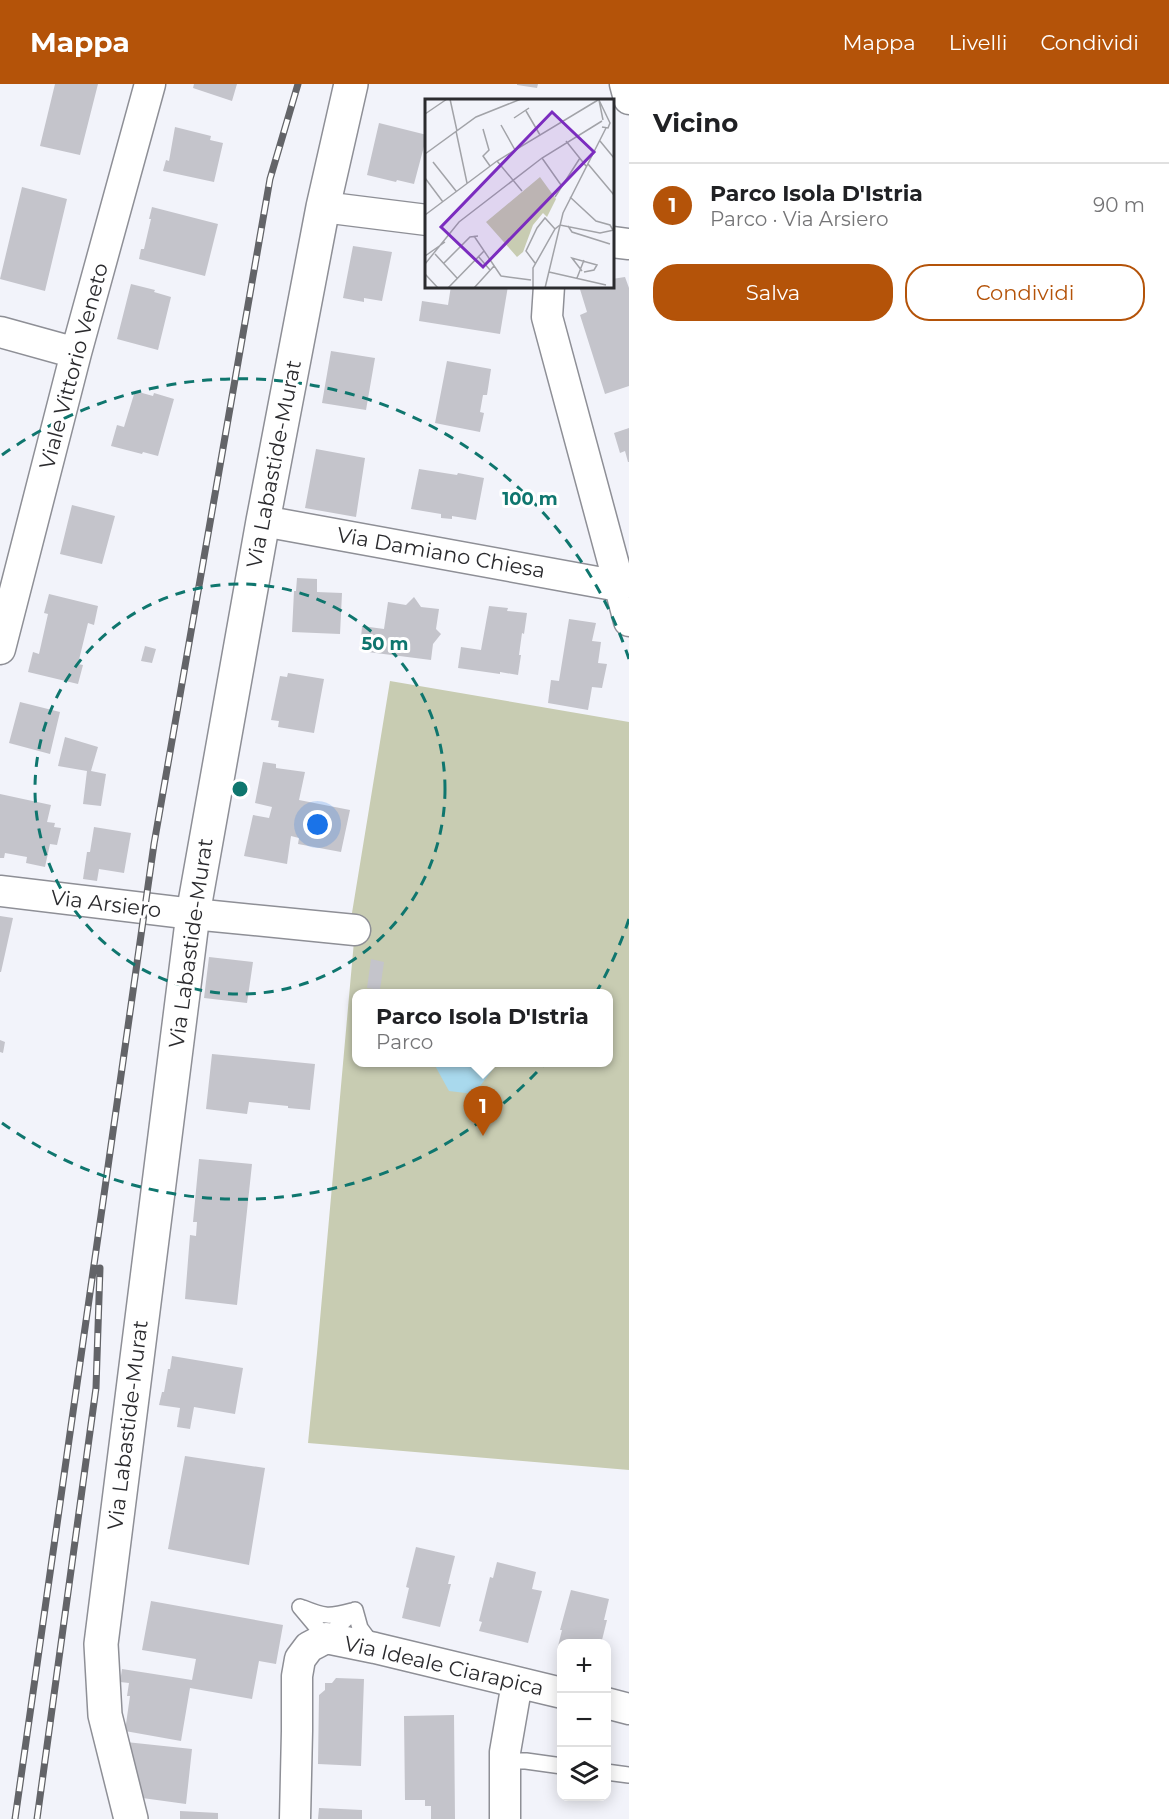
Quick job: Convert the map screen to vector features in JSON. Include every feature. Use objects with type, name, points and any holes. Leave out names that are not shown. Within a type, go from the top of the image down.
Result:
[{"type":"street","name":"Viale Vittorio Veneto","points":[[0,649],[76,353],[150,84]]},
{"type":"street","name":"Via Labastide-Murat","points":[[130,1814],[105,1715],[101,1644],[193,914],[262,521],[322,207],[351,84]]},
{"type":"street","points":[[625,84],[629,99]]},
{"type":"street","points":[[322,207],[425,220]]},
{"type":"street","points":[[614,242],[629,244]]},
{"type":"street","points":[[549,288],[547,317],[629,621]]},
{"type":"street","points":[[0,332],[76,353]]},
{"type":"street","name":"Via Damiano Chiesa","points":[[262,521],[619,586]]},
{"type":"street","name":"Via Arsiero","points":[[0,891],[355,930]]},
{"type":"street","points":[[295,1819],[297,1677],[300,1659],[309,1647],[326,1638]]},
{"type":"street","name":"Via Ideale Ciarapica","points":[[326,1638],[557,1692]]},
{"type":"street","points":[[505,1819],[505,1761],[517,1683]]},
{"type":"street","points":[[611,1704],[629,1708]]},
{"type":"lane","points":[[300,1606],[332,1616],[355,1610],[326,1638],[300,1606]]},
{"type":"lane","points":[[355,1610],[360,1628],[375,1648]]},
{"type":"lane","points":[[505,1761],[557,1765]]},
{"type":"lane","points":[[611,1773],[629,1775]]},
{"type":"green space","points":[[390,681],[629,722],[629,1470],[308,1443],[355,930],[351,919]]},
{"type":"water","points":[[436,1067],[493,1067],[474,1094],[449,1091]]},
{"type":"building","points":[[55,84],[98,84],[80,155],[40,146]]},
{"type":"building","points":[[194,84],[237,84],[232,101],[193,88]]},
{"type":"building","points":[[517,84],[538,84],[537,88]]},
{"type":"building","points":[[379,123],[425,134],[414,184],[367,175]]},
{"type":"building","points":[[175,127],[211,136],[210,140],[223,143],[214,182],[163,171],[166,160],[169,161]]},
{"type":"building","points":[[22,187],[67,199],[45,291],[0,279]]},
{"type":"building","points":[[152,207],[218,224],[205,276],[139,259],[141,249],[144,249]]},
{"type":"building","points":[[353,246],[392,252],[382,301],[364,298],[364,302],[343,298]]},
{"type":"building","points":[[625,277],[629,288],[629,386],[605,394],[580,315],[587,312],[580,288],[614,288],[614,279]]},
{"type":"building","points":[[131,284],[171,297],[158,350],[117,339]]},
{"type":"building","points":[[451,288],[508,288],[500,334],[419,321],[422,301],[448,305]]},
{"type":"building","points":[[331,351],[375,358],[366,410],[322,403]]},
{"type":"building","points":[[447,361],[491,369],[487,395],[483,395],[480,412],[484,413],[480,432],[435,423]]},
{"type":"building","points":[[135,391],[153,396],[154,393],[174,399],[158,456],[111,446],[117,425],[124,427]]},
{"type":"building","points":[[629,428],[628,462],[625,451],[620,453],[614,433]]},
{"type":"building","points":[[316,449],[365,458],[356,517],[305,508]]},
{"type":"building","points":[[419,469],[484,478],[476,520],[452,516],[452,519],[441,518],[441,514],[411,509]]},
{"type":"building","points":[[72,505],[115,516],[102,564],[60,554]]},
{"type":"building","points":[[297,578],[317,579],[317,592],[342,593],[340,634],[292,632]]},
{"type":"building","points":[[49,594],[98,606],[94,625],[88,623],[78,664],[83,665],[78,684],[28,672],[33,652],[39,654],[48,614],[44,613]]},
{"type":"building","points":[[414,597],[421,607],[439,609],[436,629],[441,634],[433,644],[431,660],[360,651],[362,626],[384,629],[388,602],[406,605]]},
{"type":"building","points":[[489,606],[527,613],[524,634],[522,633],[518,675],[458,668],[461,647],[481,650]]},
{"type":"building","points":[[569,619],[596,623],[592,641],[601,642],[598,663],[607,664],[602,688],[592,687],[588,710],[548,703],[551,680],[559,681]]},
{"type":"building","points":[[145,646],[156,649],[152,663],[141,661]]},
{"type":"building","points":[[288,673],[324,679],[314,733],[278,727],[279,721],[271,720],[280,676],[287,677]]},
{"type":"building","points":[[20,702],[60,712],[50,754],[9,743]]},
{"type":"building","points":[[65,737],[98,747],[91,771],[106,774],[101,806],[83,804],[87,771],[58,766]]},
{"type":"building","points":[[263,762],[276,764],[276,768],[305,772],[299,800],[350,810],[341,852],[298,844],[299,838],[291,836],[287,864],[244,856],[253,815],[269,818],[272,807],[255,803]]},
{"type":"building","points":[[0,794],[51,805],[47,822],[55,823],[54,827],[61,828],[57,845],[50,844],[45,867],[26,863],[27,857],[5,853],[4,858],[0,858]]},
{"type":"building","points":[[94,827],[131,833],[124,873],[99,869],[97,881],[83,879]]},
{"type":"building","points":[[0,916],[13,918],[1,972],[0,972]]},
{"type":"building","points":[[209,957],[253,962],[247,1003],[204,998]]},
{"type":"building","points":[[371,959],[384,962],[380,989],[367,988]]},
{"type":"building","points":[[0,1040],[5,1042],[3,1053],[0,1052]]},
{"type":"building","points":[[212,1054],[315,1064],[310,1110],[249,1102],[247,1114],[206,1109]]},
{"type":"building","points":[[199,1159],[252,1164],[237,1305],[185,1299],[190,1235],[196,1236],[197,1222],[193,1222]]},
{"type":"building","points":[[172,1356],[243,1368],[235,1414],[194,1407],[190,1429],[177,1427],[180,1408],[159,1405]]},
{"type":"building","points":[[185,1456],[265,1468],[249,1565],[168,1549]]},
{"type":"building","points":[[416,1547],[455,1556],[448,1584],[451,1584],[440,1627],[402,1618],[409,1588],[406,1587]]},
{"type":"building","points":[[497,1562],[536,1572],[532,1589],[542,1591],[528,1643],[479,1631],[482,1622],[479,1621],[490,1577],[493,1578]]},
{"type":"building","points":[[571,1590],[609,1599],[602,1639],[560,1639],[562,1630],[560,1630]]},
{"type":"building","points":[[151,1601],[283,1625],[276,1664],[259,1661],[252,1699],[190,1688],[181,1741],[125,1731],[130,1696],[127,1696],[129,1683],[120,1682],[122,1669],[192,1680],[196,1659],[142,1650]]},
{"type":"building","points":[[336,1678],[364,1679],[361,1766],[318,1764],[319,1695],[325,1690],[325,1683],[332,1683]]},
{"type":"building","points":[[454,1715],[455,1819],[431,1819],[431,1806],[425,1806],[425,1800],[405,1800],[404,1716]]},
{"type":"building","points":[[126,1742],[192,1749],[186,1804],[135,1797]]},
{"type":"building","points":[[319,1808],[362,1810],[362,1819],[318,1819]]},
{"type":"building","points":[[180,1811],[218,1813],[218,1819],[180,1819]]},
{"type":"railway","points":[[15,1819],[154,844],[270,179],[298,84]]},
{"type":"railway","points":[[37,1819],[96,1388],[100,1268]]},
{"type":"place","name":"Parco Isola D'Istria","points":[[483,1136]]}]
